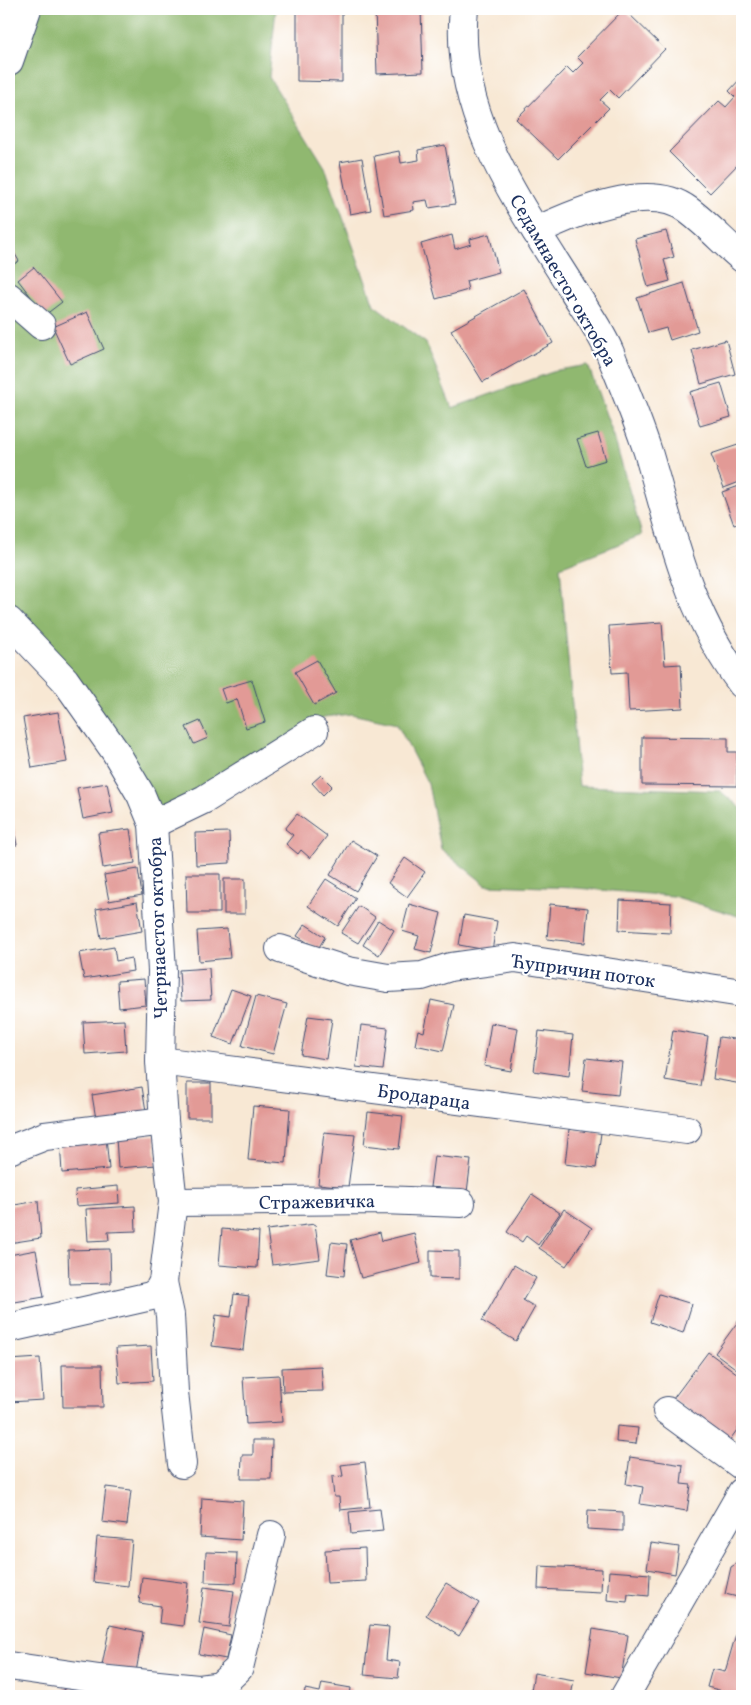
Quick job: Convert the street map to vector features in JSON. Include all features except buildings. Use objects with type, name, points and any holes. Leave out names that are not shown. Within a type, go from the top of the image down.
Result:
[{"type":"street","points":[[9,61],[26,9]]},
{"type":"street","name":"Седамнаестог октобра","points":[[464,9],[462,41],[467,81],[474,108],[486,139],[536,231],[609,350],[647,451],[682,573],[710,634],[742,684]]},
{"type":"street","points":[[536,231],[569,215],[626,199],[664,199],[687,208],[742,258]]},
{"type":"street","points":[[9,297],[41,326]]},
{"type":"street","name":"Четрнаестог октобра","points":[[9,621],[65,680],[115,751],[141,795],[152,824],[162,971],[160,1061],[164,1121],[173,1202],[163,1282],[170,1315],[174,1392],[182,1464]]},
{"type":"street","points":[[152,824],[205,799],[314,731]]},
{"type":"street","name":"Ћупричин поток","points":[[280,949],[348,970],[388,978],[422,976],[450,967],[515,958],[742,993]]},
{"type":"street","name":"Бродараца","points":[[160,1061],[687,1130]]},
{"type":"street","points":[[9,1150],[45,1136],[164,1121]]},
{"type":"street","name":"Стражевичка","points":[[173,1202],[382,1200],[461,1203]]},
{"type":"street","points":[[9,1328],[150,1296],[158,1291],[163,1282]]},
{"type":"street","points":[[667,1411],[742,1466]]},
{"type":"street","points":[[635,1692],[732,1528],[742,1492]]},
{"type":"street","points":[[9,1666],[99,1679],[198,1690],[220,1686],[239,1668],[271,1535]]},
{"type":"green space","points":[[9,9],[276,9],[269,77],[325,167],[374,305],[426,343],[452,408],[558,370],[588,365],[614,437],[642,535],[560,567],[579,786],[720,791],[742,809],[742,912],[738,916],[673,896],[576,888],[486,885],[441,849],[428,784],[397,724],[351,714],[324,717],[163,811],[9,600]]}]
